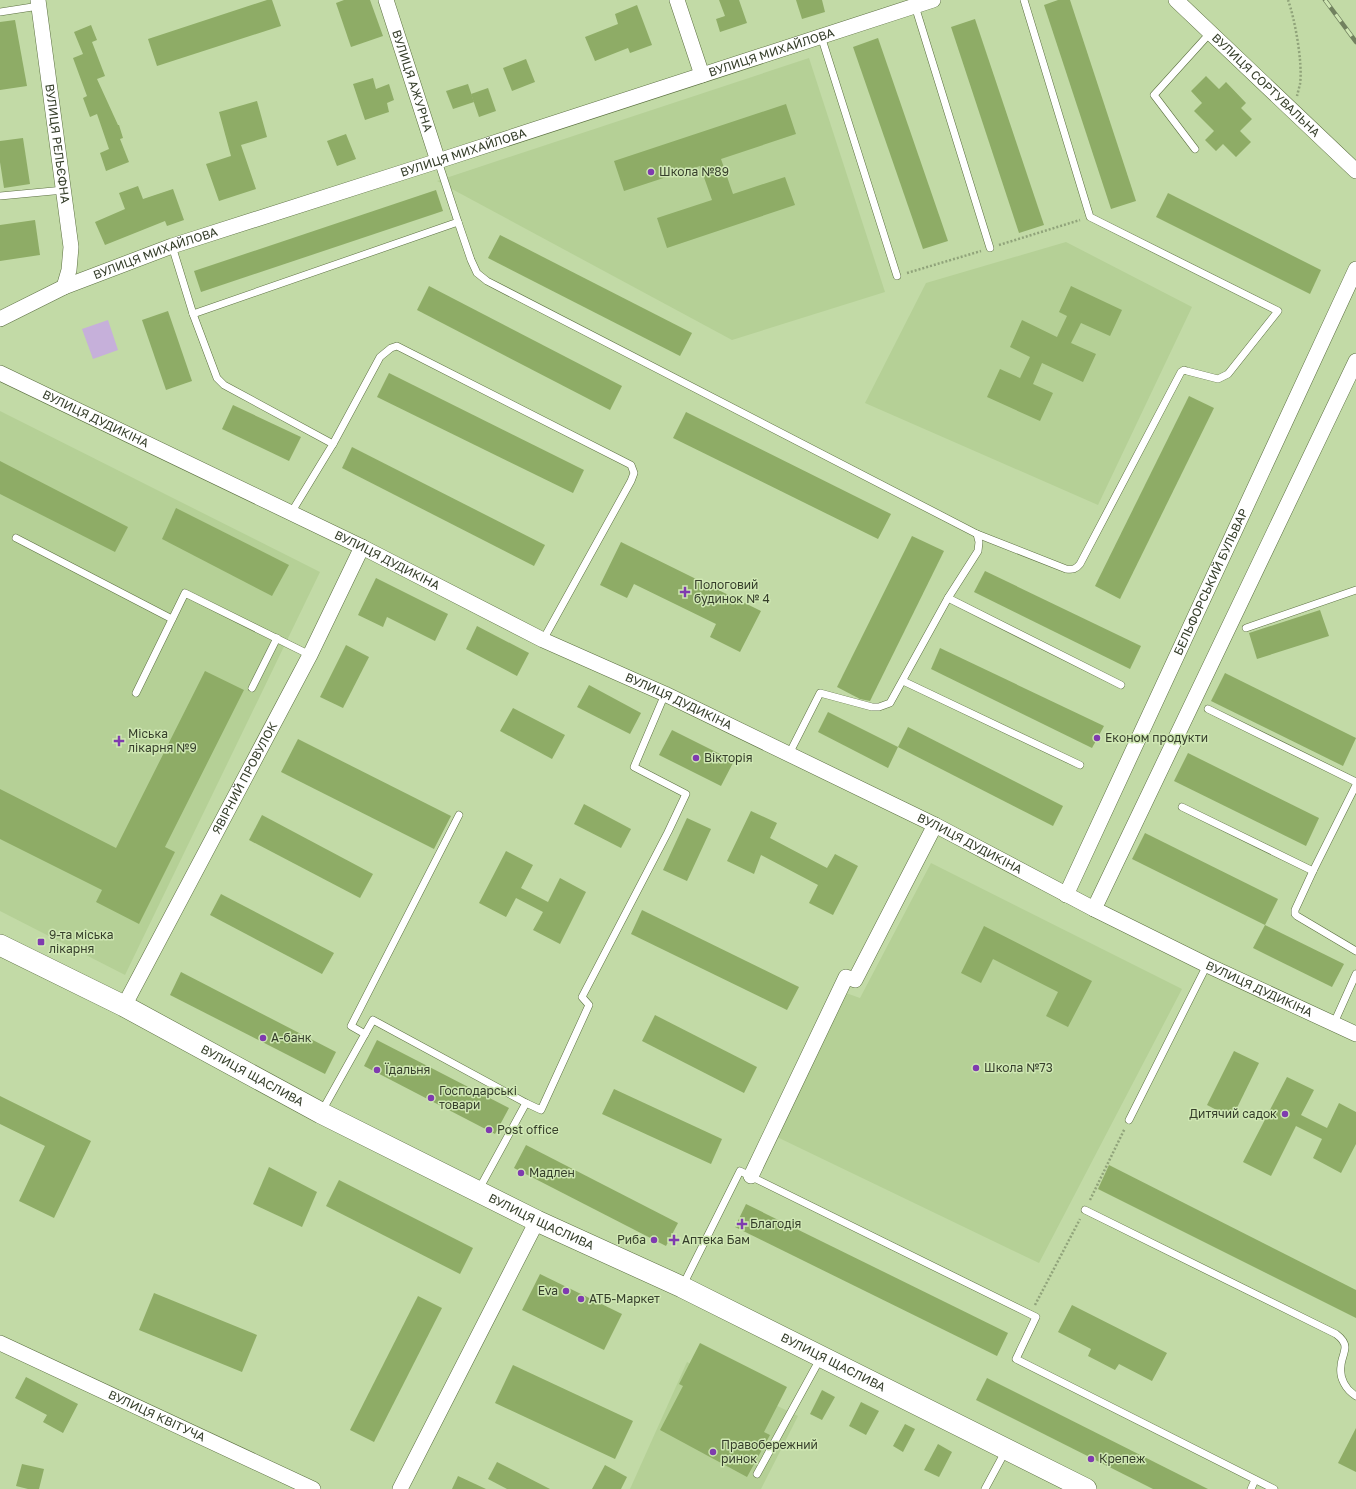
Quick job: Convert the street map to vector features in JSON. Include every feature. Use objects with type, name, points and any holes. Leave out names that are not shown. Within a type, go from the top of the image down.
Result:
[{"type":"street","name":"ВУЛИЦЯ АЖУРНА","points":[[386,0],[438,162]]},
{"type":"street","points":[[677,0],[702,75]]},
{"type":"street","name":"ВУЛИЦЯ МИХАЙЛОВА","points":[[0,319],[64,287],[172,246],[438,162],[933,0]]},
{"type":"street","name":"ВУЛИЦЯ СОРТУВАЛЬНА","points":[[1176,0],[1356,171]]},
{"type":"street","name":"ВУЛИЦЯ РЕЛЬЄФНА","points":[[39,3],[71,247],[69,270],[64,287]]},
{"type":"street","name":"БЕЛЬФОРСЬКИЙ БУЛЬВАР","points":[[1066,895],[1356,269]]},
{"type":"street","points":[[1094,909],[1356,361]]},
{"type":"street","name":"ВУЛИЦЯ ДУДИКІНА","points":[[0,373],[291,512],[543,640],[665,694],[934,825],[1066,895],[1207,965],[1356,1034]]},
{"type":"street","name":"ЯВІРНИЙ ПРОВУЛОК","points":[[124,1006],[310,655],[362,547]]},
{"type":"street","points":[[751,1176],[846,977],[855,980],[934,825]]},
{"type":"street","name":"ВУЛИЦЯ ЩАСЛИВА","points":[[0,945],[124,1006],[321,1113],[537,1221],[682,1287],[1086,1489]]},
{"type":"street","points":[[400,1489],[537,1221]]},
{"type":"street","name":"ВУЛИЦЯ КВІТУЧА","points":[[0,1343],[313,1489]]},
{"type":"lane","points":[[438,162],[471,260],[477,273],[487,281],[977,534],[1066,568],[1076,568],[1080,564],[1182,372],[1184,370],[1218,379],[1224,378],[1278,311],[1090,217],[1024,0]]},
{"type":"lane","points":[[0,12],[39,3]]},
{"type":"lane","points":[[915,6],[990,248]]},
{"type":"lane","points":[[1195,149],[1154,95],[1210,32]]},
{"type":"lane","points":[[821,36],[898,276]]},
{"type":"lane","points":[[0,196],[64,190]]},
{"type":"lane","points":[[194,314],[458,222]]},
{"type":"lane","points":[[172,246],[217,378],[224,384],[333,444]]},
{"type":"lane","points":[[291,512],[333,444],[380,358],[391,348],[397,346],[631,465],[634,473],[631,481],[543,640]]},
{"type":"lane","points":[[789,754],[820,693],[872,707],[879,707],[890,703],[948,598],[978,551],[979,542],[977,534]]},
{"type":"lane","points":[[16,538],[172,619]]},
{"type":"lane","points":[[1246,628],[1356,590]]},
{"type":"lane","points":[[136,693],[185,593],[310,655]]},
{"type":"lane","points":[[948,598],[1121,685]]},
{"type":"lane","points":[[252,688],[277,638]]},
{"type":"lane","points":[[903,681],[1080,765]]},
{"type":"lane","points":[[321,1113],[372,1020],[541,1110],[589,1005],[582,996],[668,832],[686,794],[634,767],[665,694]]},
{"type":"lane","points":[[1208,709],[1356,782]]},
{"type":"lane","points":[[1356,785],[1295,910],[1295,914],[1356,951]]},
{"type":"lane","points":[[1182,807],[1313,871]]},
{"type":"lane","points":[[365,1034],[351,1026],[459,815]]},
{"type":"lane","points":[[1129,1120],[1207,965]]},
{"type":"lane","points":[[1334,1023],[1356,974]]},
{"type":"lane","points":[[478,1191],[526,1103]]},
{"type":"lane","points":[[682,1287],[740,1171],[1036,1318],[1016,1358],[1274,1489]]},
{"type":"lane","points":[[1085,1210],[1336,1334],[1342,1339],[1345,1346],[1340,1367],[1343,1381],[1349,1392],[1356,1396]]},
{"type":"lane","points":[[757,1474],[821,1357]]},
{"type":"lane","points":[[985,1489],[1006,1449]]},
{"type":"lane","points":[[1251,1489],[1255,1480]]},
{"type":"path","points":[[1288,0],[1293,13],[1300,55],[1300,83],[1292,109]]},
{"type":"shaded area","points":[[809,58],[885,292],[732,340],[437,181]]},
{"type":"shaded area","points":[[1066,242],[1192,307],[1098,505],[865,403],[926,283]]},
{"type":"shaded area","points":[[108,320],[118,350],[93,359],[82,329]]},
{"type":"shaded area","name":"Міська лікарня №9","points":[[0,411],[320,572],[125,975],[0,911]]},
{"type":"shaded area","name":"Школа №73","points":[[931,863],[1182,989],[1039,1263],[777,1137],[846,993],[860,998]]},
{"type":"shaded area","name":"Правобережний ринок","points":[[687,1362],[798,1416],[761,1489],[630,1489]]},
{"type":"building","points":[[267,0],[272,0],[281,26],[157,66],[148,39]]},
{"type":"building","points":[[344,0],[370,0],[383,36],[351,47],[336,3]]},
{"type":"building","points":[[719,0],[739,0],[747,23],[720,32],[716,19],[725,16]]},
{"type":"building","points":[[796,0],[822,0],[825,12],[802,19]]},
{"type":"building","points":[[1058,0],[1070,0],[1136,201],[1111,209],[1044,5]]},
{"type":"building","points":[[637,5],[652,45],[630,53],[628,48],[595,61],[585,37],[618,24],[615,14]]},
{"type":"building","points":[[975,19],[1044,225],[1019,233],[951,27]]},
{"type":"building","points":[[15,20],[27,86],[0,90],[0,22]]},
{"type":"building","points":[[91,25],[97,40],[92,42],[105,76],[97,79],[119,125],[123,138],[120,139],[129,162],[106,171],[100,153],[109,149],[97,114],[90,117],[83,98],[87,96],[73,58],[83,54],[74,32]]},
{"type":"building","points":[[878,38],[948,241],[923,249],[853,47]]},
{"type":"building","points":[[526,59],[535,82],[512,91],[503,68]]},
{"type":"building","points":[[1206,76],[1219,89],[1226,82],[1246,103],[1241,108],[1252,119],[1240,131],[1251,142],[1236,157],[1223,144],[1216,151],[1205,140],[1214,131],[1194,111],[1202,103],[1191,91]]},
{"type":"building","points":[[373,78],[376,89],[389,84],[394,100],[387,103],[389,112],[365,120],[353,84]]},
{"type":"building","points":[[468,84],[474,102],[453,109],[446,91]]},
{"type":"building","points":[[488,88],[496,111],[479,117],[471,94]]},
{"type":"building","points":[[257,101],[267,137],[241,145],[256,189],[219,201],[206,164],[231,156],[219,112]]},
{"type":"building","name":"Школа №89","points":[[786,104],[796,134],[721,159],[733,194],[785,177],[795,205],[667,248],[657,218],[712,200],[700,166],[624,191],[614,161]]},
{"type":"building","points":[[346,134],[356,159],[337,166],[327,141]]},
{"type":"building","points":[[23,138],[30,184],[4,188],[0,162],[0,141]]},
{"type":"building","points":[[138,186],[143,199],[173,189],[184,220],[167,226],[165,221],[105,245],[95,222],[125,209],[119,193]]},
{"type":"building","points":[[436,190],[443,211],[201,292],[194,271]]},
{"type":"building","points":[[1168,193],[1321,270],[1310,294],[1156,217]]},
{"type":"building","points":[[35,220],[40,255],[0,261],[0,225]]},
{"type":"building","points":[[500,235],[692,333],[680,356],[488,258]]},
{"type":"building","points":[[429,286],[622,386],[610,410],[417,310]]},
{"type":"building","points":[[1071,286],[1122,310],[1110,336],[1081,323],[1071,343],[1096,354],[1083,382],[1042,363],[1033,384],[1053,393],[1040,421],[987,397],[1000,369],[1020,378],[1030,357],[1010,347],[1022,320],[1057,337],[1067,316],[1059,312]]},
{"type":"building","points":[[168,311],[192,381],[166,390],[142,320]]},
{"type":"building","points":[[389,373],[584,470],[573,493],[377,397]]},
{"type":"building","points":[[1189,396],[1214,408],[1120,599],[1095,586]]},
{"type":"building","points":[[233,405],[301,437],[289,461],[222,429]]},
{"type":"building","points":[[686,412],[891,514],[878,539],[673,438]]},
{"type":"building","points":[[352,447],[545,545],[534,566],[342,468]]},
{"type":"building","points":[[0,461],[128,527],[115,552],[0,494]]},
{"type":"building","points":[[176,508],[289,565],[272,596],[162,539]]},
{"type":"building","points":[[912,536],[944,551],[870,701],[860,699],[837,687]]},
{"type":"building","name":"Пологовий будинок № 4","points":[[621,542],[761,611],[740,652],[710,637],[716,624],[634,584],[627,598],[600,585]]},
{"type":"building","points":[[985,571],[1141,646],[1130,669],[974,592]]},
{"type":"building","points":[[376,578],[448,614],[435,641],[387,617],[383,627],[358,615]]},
{"type":"building","points":[[1320,610],[1329,636],[1257,659],[1249,633]]},
{"type":"building","points":[[477,626],[529,653],[517,676],[466,649]]},
{"type":"building","points":[[346,645],[369,657],[343,708],[320,697]]},
{"type":"building","points":[[940,648],[1104,726],[1092,748],[931,669]]},
{"type":"building","points":[[205,671],[244,690],[165,847],[175,852],[139,924],[96,902],[102,890],[0,839],[0,789],[116,848]]},
{"type":"building","points":[[1225,673],[1356,738],[1343,766],[1211,701]]},
{"type":"building","points":[[589,685],[641,713],[630,734],[577,707]]},
{"type":"building","points":[[513,708],[565,735],[552,759],[500,731]]},
{"type":"building","points":[[828,712],[898,747],[888,768],[818,732]]},
{"type":"building","points":[[908,727],[1063,806],[1053,826],[898,747]]},
{"type":"building","name":"Вікторія","points":[[672,730],[734,761],[721,786],[659,755]]},
{"type":"building","points":[[298,739],[451,816],[434,849],[281,772]]},
{"type":"building","points":[[1188,753],[1319,818],[1306,846],[1174,781]]},
{"type":"building","points":[[584,804],[631,829],[621,848],[574,824]]},
{"type":"building","points":[[751,811],[777,823],[770,838],[827,868],[835,854],[858,866],[833,915],[809,903],[818,885],[761,855],[754,874],[727,861]]},
{"type":"building","points":[[262,815],[373,874],[360,898],[249,840]]},
{"type":"building","points":[[687,818],[711,829],[687,881],[663,870]]},
{"type":"building","points":[[1145,833],[1278,899],[1265,925],[1132,859]]},
{"type":"building","points":[[506,851],[533,865],[521,888],[548,902],[560,878],[586,892],[560,944],[533,930],[543,912],[516,898],[506,917],[479,903]]},
{"type":"building","points":[[221,894],[334,953],[322,974],[210,915]]},
{"type":"building","points":[[642,910],[799,987],[787,1010],[631,934]]},
{"type":"building","points":[[1265,925],[1344,964],[1332,987],[1253,948]]},
{"type":"building","points":[[984,926],[1092,981],[1068,1027],[1046,1016],[1058,992],[993,959],[981,983],[961,973]]},
{"type":"building","points":[[181,972],[336,1052],[325,1074],[170,995]]},
{"type":"building","points":[[655,1015],[757,1067],[744,1093],[642,1041]]},
{"type":"building","points":[[377,1040],[509,1108],[495,1134],[364,1066]]},
{"type":"building","points":[[1234,1051],[1259,1063],[1232,1118],[1207,1105]]},
{"type":"building","name":"Дитячий садок","points":[[1287,1077],[1314,1090],[1301,1115],[1327,1128],[1339,1103],[1356,1112],[1356,1144],[1341,1173],[1313,1158],[1322,1139],[1296,1126],[1271,1176],[1243,1162]]},
{"type":"building","points":[[614,1089],[722,1139],[711,1164],[602,1114]]},
{"type":"building","points":[[0,1096],[91,1141],[54,1218],[19,1201],[45,1146],[0,1124]]},
{"type":"building","points":[[526,1145],[678,1223],[666,1246],[514,1168]]},
{"type":"building","points":[[1109,1165],[1356,1290],[1356,1318],[1098,1189]]},
{"type":"building","points":[[269,1167],[317,1192],[302,1227],[253,1204]]},
{"type":"building","points":[[339,1180],[473,1248],[460,1274],[326,1206]]},
{"type":"building","points":[[746,1204],[1008,1333],[997,1356],[735,1227]]},
{"type":"building","points":[[540,1274],[622,1314],[604,1350],[522,1310]]},
{"type":"building","points":[[154,1293],[257,1335],[242,1372],[139,1330]]},
{"type":"building","points":[[418,1296],[442,1308],[374,1442],[350,1430]]},
{"type":"building","points":[[1072,1305],[1167,1353],[1152,1381],[1119,1364],[1115,1370],[1088,1356],[1091,1349],[1058,1332]]},
{"type":"building","points":[[700,1343],[787,1387],[764,1432],[770,1435],[747,1477],[660,1430],[683,1386],[679,1384]]},
{"type":"building","points":[[513,1365],[633,1421],[615,1459],[495,1403]]},
{"type":"building","points":[[26,1377],[78,1404],[63,1433],[43,1422],[47,1415],[15,1398]]},
{"type":"building","points":[[987,1378],[1208,1489],[1153,1489],[976,1400]]},
{"type":"building","points":[[822,1390],[835,1397],[822,1420],[810,1414]]},
{"type":"building","points":[[861,1402],[879,1411],[866,1435],[849,1426]]},
{"type":"building","points":[[905,1424],[915,1429],[903,1452],[893,1446]]},
{"type":"building","points":[[1356,1428],[1356,1472],[1338,1463]]},
{"type":"building","points":[[938,1444],[952,1452],[939,1477],[924,1470]]},
{"type":"building","points":[[497,1462],[550,1489],[507,1489],[488,1479]]},
{"type":"building","points":[[22,1464],[44,1469],[39,1489],[28,1489],[16,1486]]},
{"type":"building","points":[[605,1465],[627,1477],[621,1489],[592,1489]]},
{"type":"building","points":[[458,1476],[486,1489],[452,1489]]},
{"type":"railway","points":[[1325,0],[1356,42]]},
{"type":"place","name":"Школа №89","points":[[651,172]]},
{"type":"place","name":"Пологовий будинок № 4","points":[[685,592]]},
{"type":"place","name":"Економ продукти","points":[[1097,738]]},
{"type":"place","name":"Міська лікарня №9","points":[[119,741]]},
{"type":"place","name":"Вікторія","points":[[696,758]]},
{"type":"place","name":"9-та міська лікарня","points":[[41,942]]},
{"type":"place","name":"А-банк","points":[[263,1038]]},
{"type":"place","name":"Школа №73","points":[[976,1068]]},
{"type":"place","name":"Їдальня","points":[[377,1070]]},
{"type":"place","name":"Господарські товари","points":[[431,1098]]},
{"type":"place","name":"Дитячий садок","points":[[1285,1114]]},
{"type":"place","name":"Post office","points":[[489,1130]]},
{"type":"place","name":"Мадлен","points":[[521,1173]]},
{"type":"place","name":"Благодія","points":[[742,1224]]},
{"type":"place","name":"Риба","points":[[654,1240]]},
{"type":"place","name":"Аптека Бам","points":[[674,1240]]},
{"type":"place","name":"Eva","points":[[566,1291]]},
{"type":"place","name":"АТБ-Маркет","points":[[581,1299]]},
{"type":"place","name":"Правобережний ринок","points":[[713,1452]]},
{"type":"place","name":"Крепеж","points":[[1091,1459]]}]
